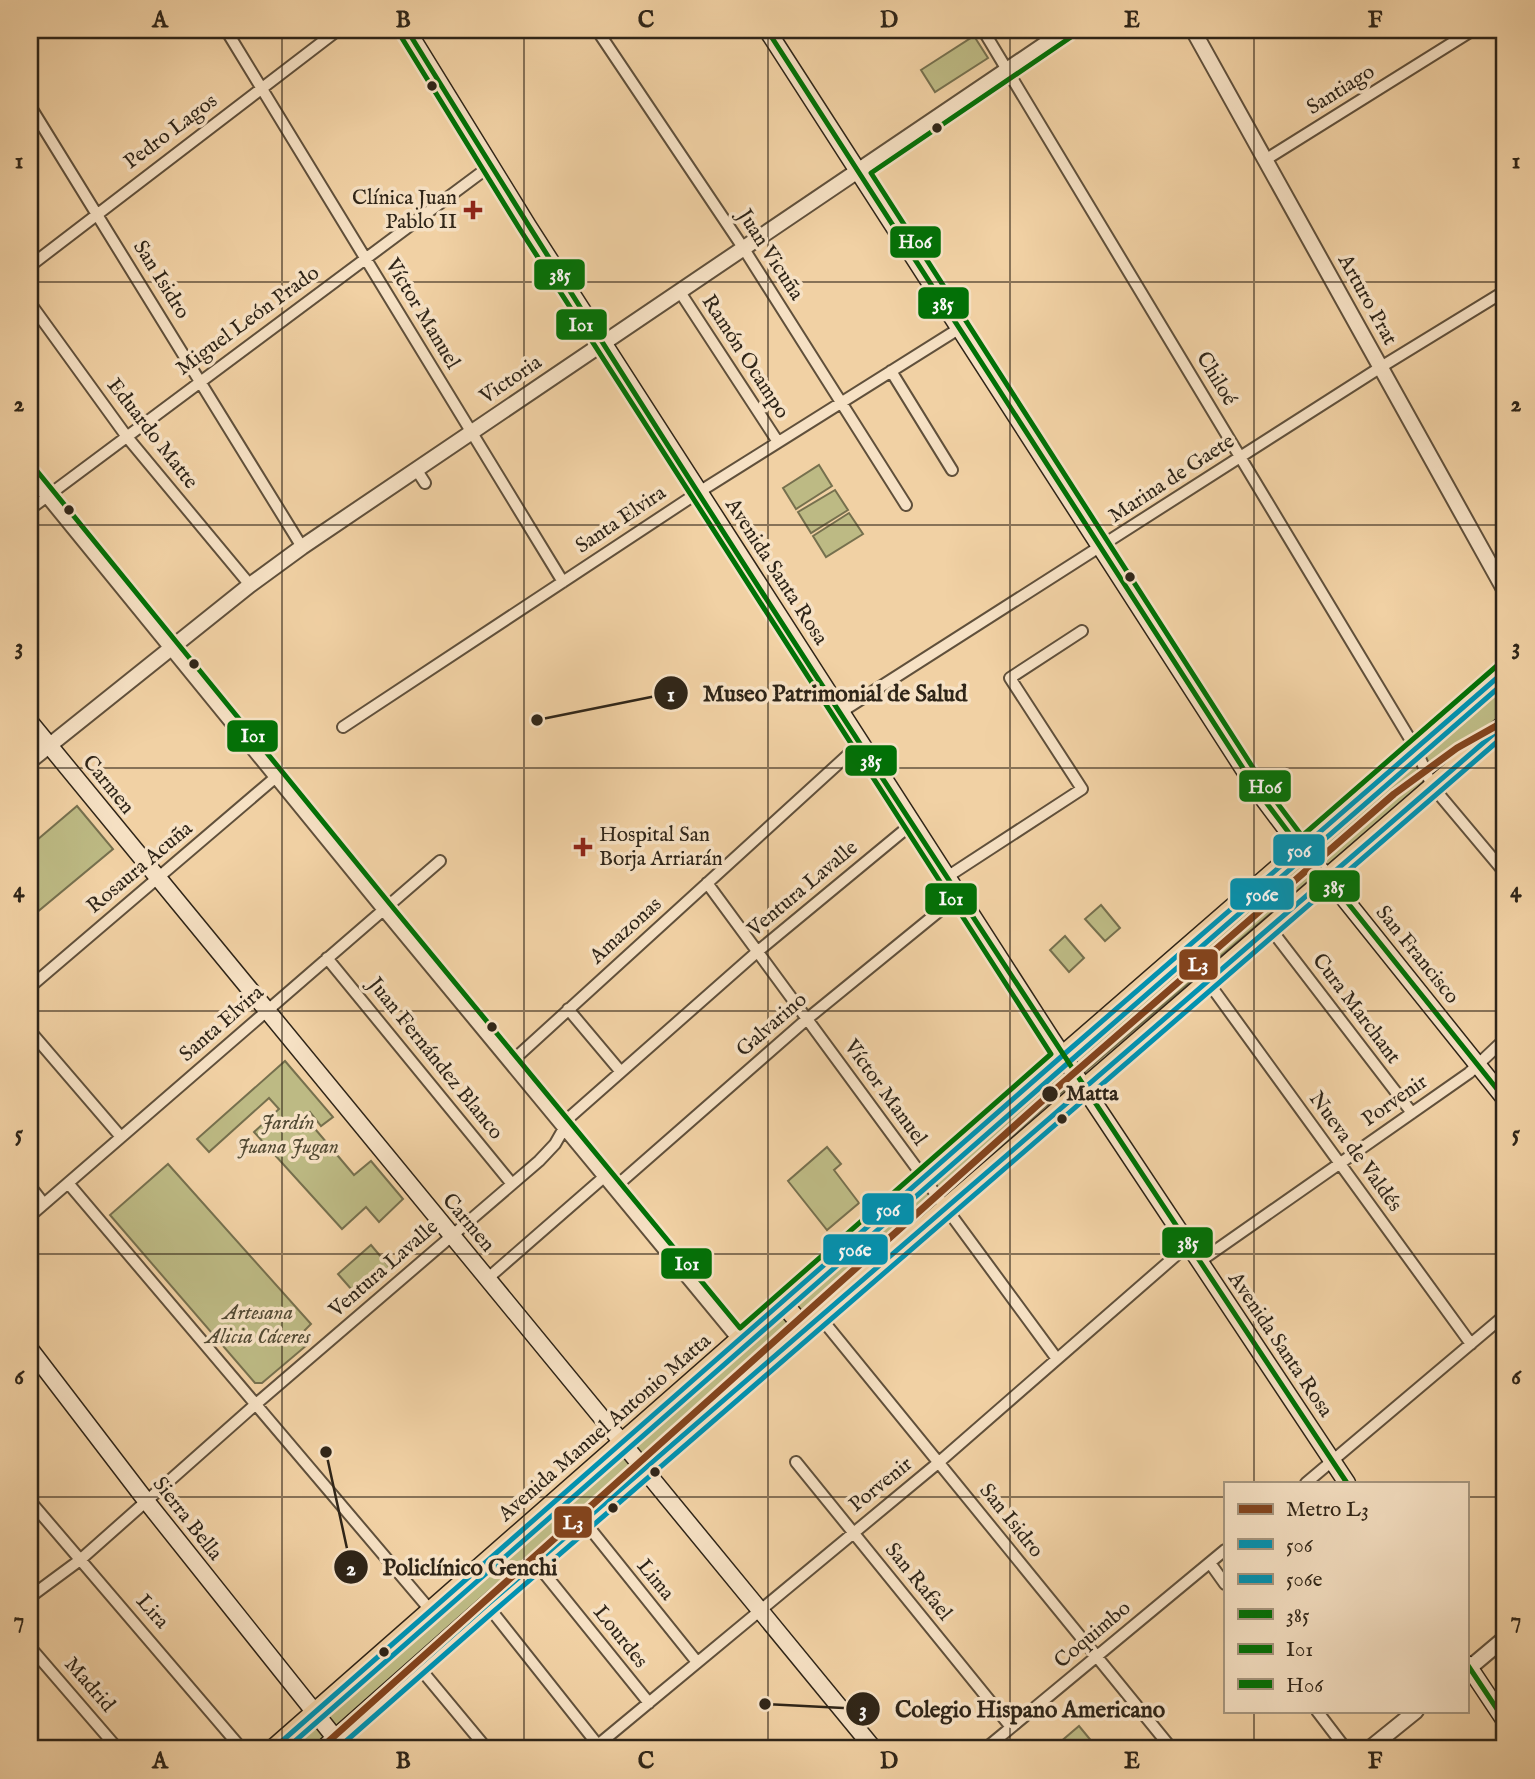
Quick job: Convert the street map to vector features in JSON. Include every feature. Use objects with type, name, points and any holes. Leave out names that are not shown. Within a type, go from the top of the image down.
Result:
[{"type":"main road","name":"Avenida Santa Rosa","points":[[407,30],[490,166],[1062,1056],[1346,1482]]},
{"type":"main road","name":"San Francisco","points":[[767,30],[1259,793],[1301,849],[1327,877],[1505,1098]]},
{"type":"main road","name":"Avenida Manuel Antonio Matta","points":[[273,1749],[1505,671]]},
{"type":"main road","name":"Carmen","points":[[30,722],[874,1749]]},
{"type":"main road","points":[[314,1713],[335,1746],[418,1666],[487,1605],[1505,723]]},
{"type":"main road","points":[[782,1303],[805,1329]]},
{"type":"main road","name":"Sierra Bella","points":[[30,1349],[314,1713]]},
{"type":"main road","points":[[1468,1667],[1505,1721]]},
{"type":"street","name":"Víctor Manuel","points":[[226,30],[563,582]]},
{"type":"street","name":"Pedro Lagos","points":[[30,266],[338,30]]},
{"type":"street","name":"Juan Vicuña","points":[[597,30],[744,249],[906,505]]},
{"type":"street","name":"Chiloé","points":[[983,30],[1416,749],[1432,786],[1505,873]]},
{"type":"street","name":"Victoria","points":[[30,761],[250,585],[303,547],[1066,30]]},
{"type":"street","name":"Arturo Prat","points":[[1193,30],[1505,591]]},
{"type":"street","name":"Santiago","points":[[1265,160],[1473,30]]},
{"type":"street","name":"San Isidro","points":[[30,106],[303,547]]},
{"type":"street","name":"Miguel León Prado","points":[[30,509],[490,166]]},
{"type":"street","name":"Marina de Gaete","points":[[841,712],[1381,367],[1505,291]]},
{"type":"street","name":"Ramón Ocampo","points":[[680,292],[778,443]]},
{"type":"street","name":"Eduardo Matte","points":[[30,303],[127,437],[250,585]]},
{"type":"street","name":"Santa Elvira","points":[[343,727],[699,492],[960,328]]},
{"type":"street","points":[[891,371],[952,470]]},
{"type":"street","points":[[416,469],[425,483]]},
{"type":"street","points":[[30,477],[739,1341]]},
{"type":"street","points":[[947,877],[1082,789],[1010,678],[1082,631]]},
{"type":"street","name":"Amazonas","points":[[510,1063],[861,743]]},
{"type":"street","name":"Rosaura Acuña","points":[[30,987],[276,777]]},
{"type":"street","name":"Ventura Lavalle","points":[[30,1597],[80,1560],[256,1404],[512,1184],[549,1150],[571,1116],[757,952],[913,823]]},
{"type":"street","name":"Santa Elvira","points":[[30,1216],[440,861]]},
{"type":"street","name":"Víctor Manuel","points":[[707,883],[1057,1359]]},
{"type":"street","name":"Galvarino","points":[[614,1188],[807,1019],[959,895]]},
{"type":"street","name":"Cura Marchant","points":[[1270,928],[1412,1113]]},
{"type":"street","name":"Juan Fernández Blanco","points":[[327,958],[512,1184]]},
{"type":"street","name":"Nueva de Valdés","points":[[1208,982],[1471,1344]]},
{"type":"street","points":[[568,1009],[621,1072]]},
{"type":"street","points":[[30,1031],[121,1137]]},
{"type":"street","name":"Porvenir","points":[[1199,1262],[1479,1065],[1505,1039]]},
{"type":"street","points":[[487,1279],[604,1177]]},
{"type":"street","points":[[68,1183],[431,1611]]},
{"type":"street","points":[[30,1186],[44,1203]]},
{"type":"street","name":"Porvenir","points":[[596,1747],[938,1462],[1188,1245]]},
{"type":"street","points":[[1307,1482],[1505,1315]]},
{"type":"street","name":"San Isidro","points":[[820,1317],[1172,1749]]},
{"type":"street","name":"San Rafael","points":[[796,1462],[1012,1727]]},
{"type":"street","name":"Lira","points":[[30,1501],[243,1749]]},
{"type":"street","name":"Lima","points":[[584,1521],[697,1662]]},
{"type":"street","name":"Coquimbo","points":[[985,1749],[1224,1551]]},
{"type":"street","name":"Lourdes","points":[[536,1563],[649,1703]]},
{"type":"street","points":[[1210,1563],[1224,1583]]},
{"type":"street","points":[[487,1605],[596,1747]]},
{"type":"street","points":[[1468,1667],[1505,1639]]},
{"type":"street","name":"Madrid","points":[[30,1647],[118,1749]]},
{"type":"street","points":[[418,1666],[487,1749]]},
{"type":"street","points":[[1319,1712],[1346,1749]]},
{"type":"street","points":[[1369,1749],[1415,1712]]},
{"type":"green space","points":[[974,36],[988,58],[935,92],[921,70]]},
{"type":"green space","points":[[819,465],[832,486],[796,509],[783,488]]},
{"type":"green space","points":[[835,490],[848,510],[811,533],[798,512]]},
{"type":"green space","points":[[849,513],[863,534],[826,557],[813,536]]},
{"type":"green space","points":[[1505,684],[1505,712],[1451,760],[1101,1058],[310,1749],[285,1749],[1087,1045]]},
{"type":"green space","points":[[77,806],[113,849],[30,918],[30,846]]},
{"type":"green space","points":[[1101,905],[1120,928],[1105,941],[1085,919]]},
{"type":"green space","points":[[1065,936],[1084,958],[1069,972],[1050,950]]},
{"type":"green space","name":"Jardín Juana Jugan","points":[[285,1061],[333,1117],[321,1126],[310,1112],[305,1117],[354,1175],[371,1161],[403,1199],[379,1222],[366,1207],[342,1229],[254,1132],[279,1109],[269,1098],[209,1152],[197,1139]]},
{"type":"green space","points":[[827,1147],[841,1164],[834,1170],[859,1203],[827,1230],[788,1181]]},
{"type":"green space","name":"Artesana Alicia Cáceres","points":[[168,1164],[311,1324],[299,1336],[307,1345],[262,1383],[255,1383],[110,1215]]},
{"type":"green space","points":[[371,1245],[392,1270],[359,1298],[338,1274]]},
{"type":"green space","points":[[1079,1726],[1098,1749],[1052,1749]]},
{"type":"metro line","name":"L3","points":[[320,1749],[1050,1094],[1394,794],[1457,748],[1505,721]]},
{"type":"transit line","name":"385","points":[[407,30],[753,579],[989,942],[1346,1482]]},
{"type":"transit line","name":"385","points":[[767,30],[1259,793],[1301,849],[1327,877],[1505,1099]]},
{"type":"transit line","name":"I01","points":[[37,471],[740,1328],[1051,1054],[521,231],[400,35]]},
{"type":"transit line","name":"H06","points":[[1071,37],[871,173],[1266,788],[1302,836],[1499,664]]},
{"type":"transit line","name":"506","points":[[273,1749],[1505,671]]},
{"type":"transit line","name":"506e","points":[[286,1749],[1505,682]]},
{"type":"transit line","name":"506","points":[[324,1749],[1505,724]]},
{"type":"transit line","name":"506e","points":[[337,1749],[1505,735]]},
{"type":"transit line","name":"385","points":[[1468,1666],[1505,1721]]},
{"type":"place","name":"Clínica Juan Pablo II","points":[[473,210]]},
{"type":"place","name":"Museo Patrimonial de Salud","points":[[537,720]]},
{"type":"place","name":"Hospital San Borja Arriarán","points":[[583,847]]},
{"type":"place","name":"Matta","points":[[1050,1094]]},
{"type":"place","name":"Policlínico Genchi","points":[[326,1452]]},
{"type":"place","name":"Colegio Hispano Americano","points":[[765,1704]]}]
